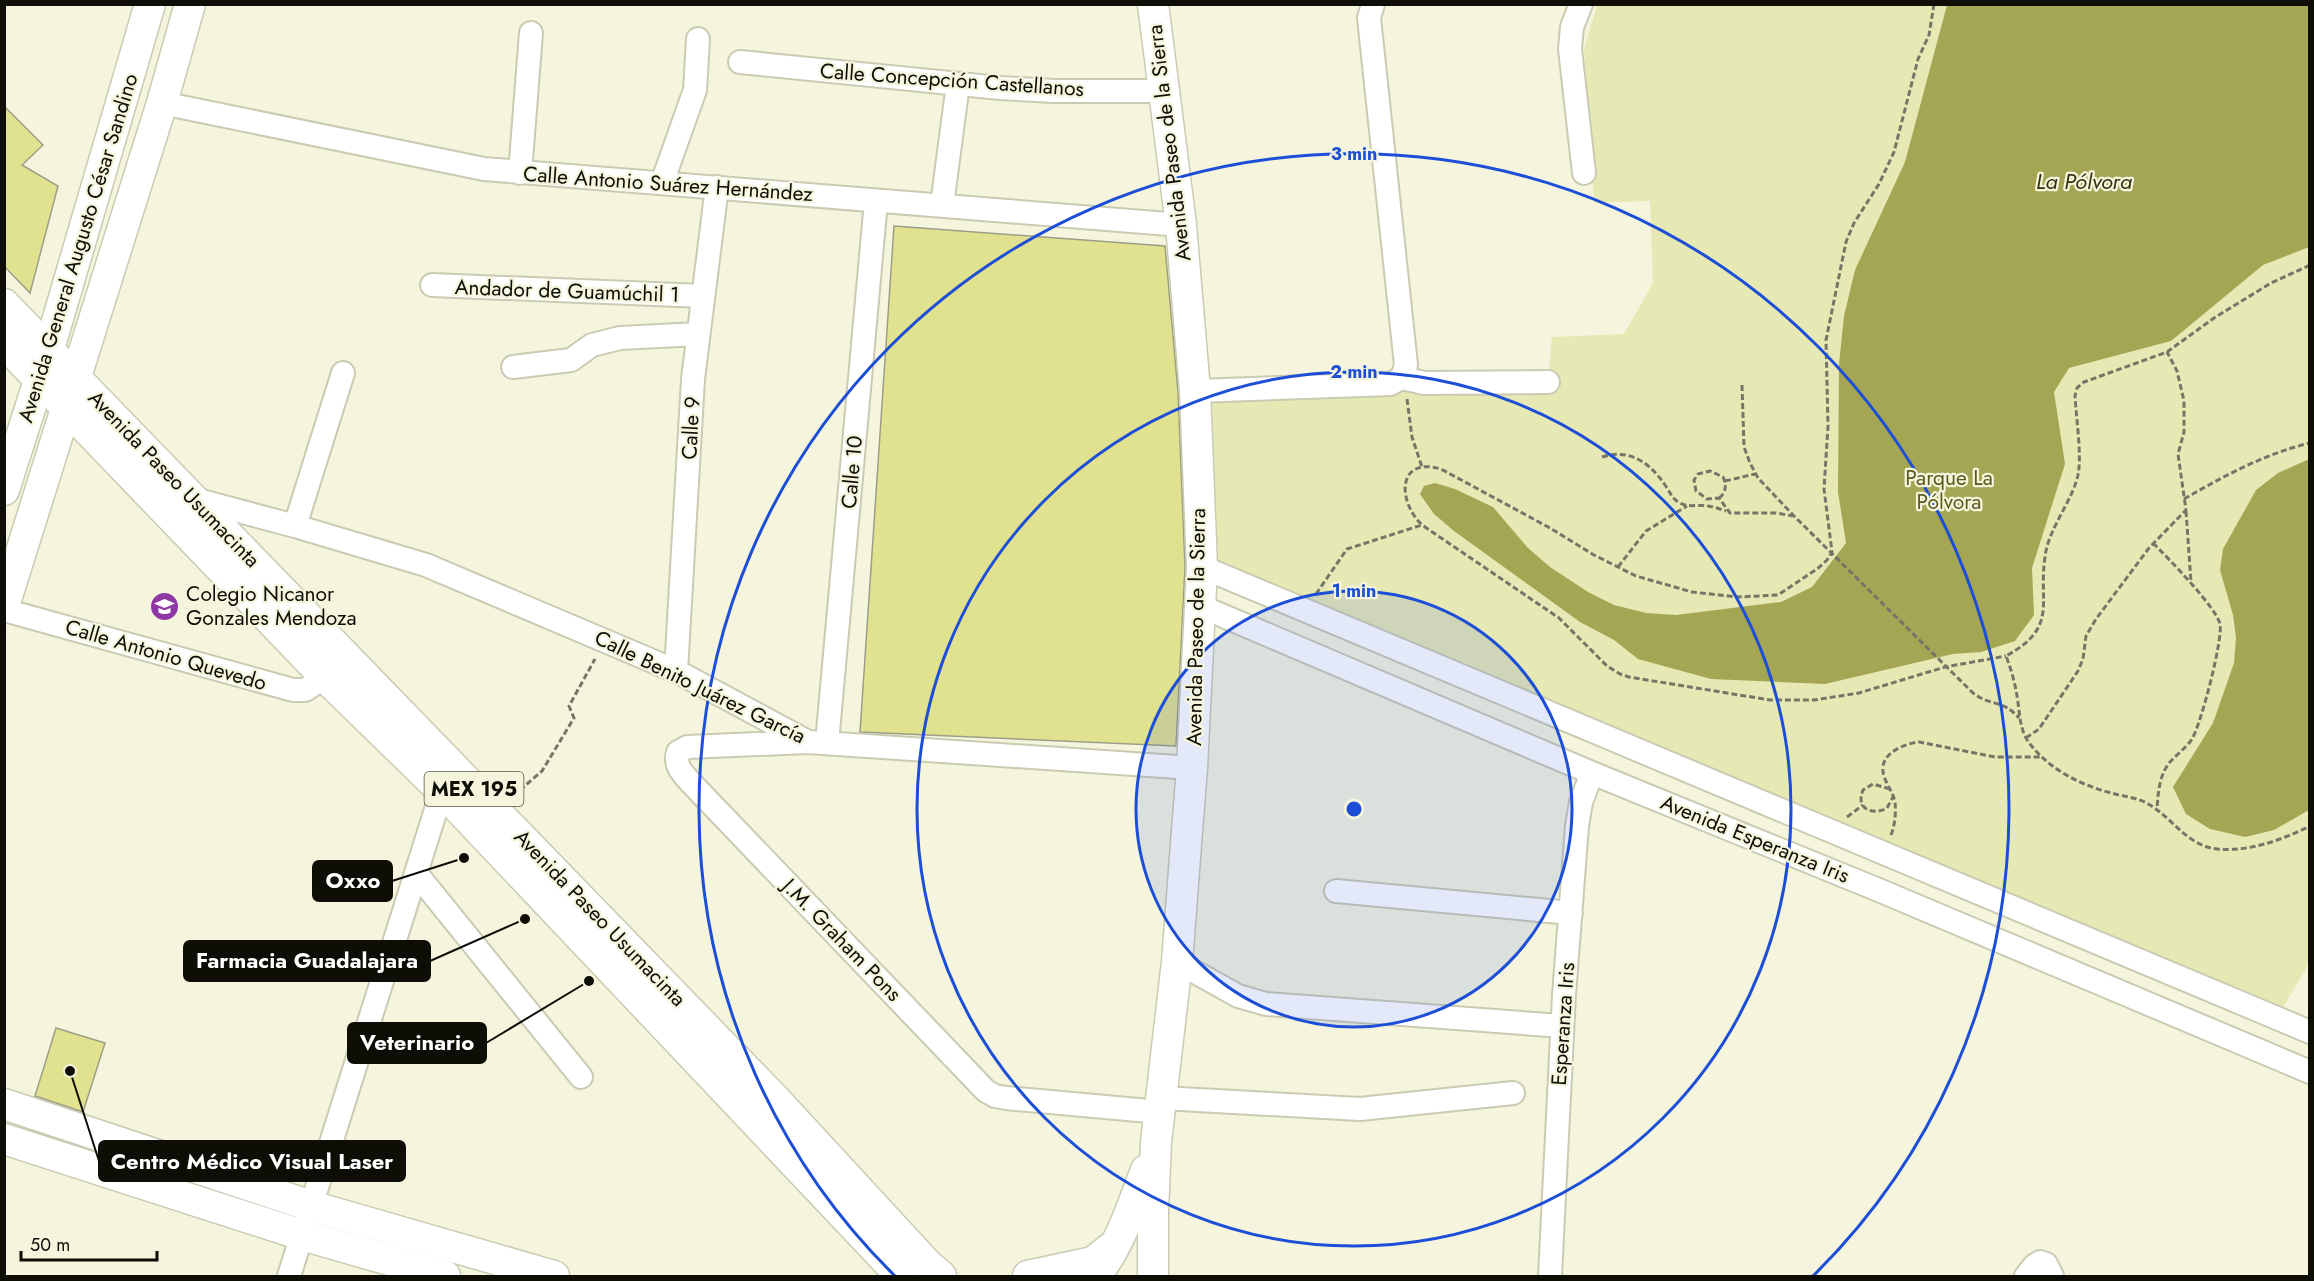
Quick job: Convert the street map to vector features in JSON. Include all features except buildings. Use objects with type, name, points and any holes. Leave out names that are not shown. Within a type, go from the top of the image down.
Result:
[{"type":"main road","name":"Avenida General Augusto César Sandino","points":[[4,490],[40,380],[150,4]]},
{"type":"main road","name":"Avenida General Augusto César Sandino","points":[[4,608],[162,103],[190,4]]},
{"type":"main road","name":"Avenida Paseo de la Sierra","points":[[1153,4],[1181,225],[1196,390],[1202,567],[1192,768],[1177,962],[1156,1142],[1153,1276]]},
{"type":"main road","name":"Avenida Paseo Usumacinta","points":[[4,304],[194,499],[446,778],[923,1272]]},
{"type":"main road","name":"Avenida Paseo Usumacinta","points":[[4,343],[325,678],[446,778],[496,811],[774,1098],[923,1272]]},
{"type":"main road","points":[[4,1104],[311,1206],[554,1276]]},
{"type":"main road","points":[[4,1139],[303,1235],[445,1276]]},
{"type":"main road","name":"Avenida Paseo de la Sierra","points":[[1095,1276],[1125,1225],[1156,1142]]},
{"type":"main road","points":[[1028,1276],[1093,1262],[1116,1242]]},
{"type":"main road","points":[[923,1272],[964,1276]]},
{"type":"street","points":[[1373,4],[1369,18],[1406,365],[1402,378]]},
{"type":"street","points":[[1581,4],[1572,27],[1570,49],[1584,173]]},
{"type":"street","points":[[520,173],[531,33]]},
{"type":"street","points":[[662,183],[695,90],[698,39]]},
{"type":"street","name":"Calle Concepción Castellanos","points":[[740,62],[958,84],[1054,91],[1163,91]]},
{"type":"street","points":[[942,205],[958,84]]},
{"type":"street","name":"Calle Antonio Suárez Hernández","points":[[162,103],[450,163],[520,173],[1181,225]]},
{"type":"street","name":"Calle 9","points":[[676,670],[693,379],[717,187]]},
{"type":"street","name":"Calle 10","points":[[817,742],[876,201]]},
{"type":"street","name":"Andador de Guamúchil 1","points":[[432,285],[703,296]]},
{"type":"street","points":[[513,367],[571,360],[588,348],[620,338],[698,334]]},
{"type":"street","points":[[295,526],[343,373]]},
{"type":"street","points":[[1196,390],[1390,384],[1402,378],[1424,383],[1548,382]]},
{"type":"street","name":"Calle Benito Juárez García","points":[[194,499],[426,565],[676,670],[817,742],[1192,768]]},
{"type":"street","name":"Avenida Esperanza Iris","points":[[1202,567],[2310,1032]]},
{"type":"street","name":"Avenida Esperanza Iris","points":[[1200,606],[1592,773],[1881,891],[2310,1072]]},
{"type":"street","name":"Calle Antonio Quevedo","points":[[4,608],[293,690],[305,690],[325,678]]},
{"type":"street","name":"J.M. Graham Pons","points":[[817,742],[687,747],[678,752],[676,761],[682,773],[695,787],[986,1091],[994,1096],[1006,1098],[1161,1105]]},
{"type":"street","name":"Esperanza Iris","points":[[1550,1276],[1562,1026],[1571,913],[1580,809],[1592,773]]},
{"type":"street","points":[[289,1276],[446,778]]},
{"type":"street","points":[[1881,891],[1889,855]]},
{"type":"street","points":[[416,873],[581,1077]]},
{"type":"street","points":[[1336,891],[1571,913]]},
{"type":"street","points":[[1177,962],[1209,982],[1238,996],[1266,1004],[1562,1026]]},
{"type":"street","points":[[1161,1105],[1360,1109],[1514,1093]]},
{"type":"street","points":[[2026,1276],[2040,1262],[2046,1264],[2052,1276]]},
{"type":"path","points":[[1934,4],[1930,29],[1918,59],[1915,79],[1891,159],[1854,223],[1846,242],[1826,340],[1828,426],[1824,489],[1833,553],[1827,560],[1788,591],[1774,596],[1725,596],[1692,592],[1647,581],[1450,473],[1432,467],[1422,467],[1409,476],[1404,491],[1408,506],[1422,525],[1559,618],[1607,666],[1629,677],[1770,700],[1797,701],[1859,693],[1943,665],[2006,656],[2031,638],[2044,614],[2044,556],[2078,476],[2075,396],[2077,388],[2084,382],[2167,352],[2214,318],[2271,283],[2310,265]]},
{"type":"path","points":[[2167,352],[2177,371],[2184,401],[2184,432],[2178,454],[2186,510],[2192,584]]},
{"type":"path","points":[[1402,378],[1412,437],[1422,467]]},
{"type":"path","points":[[1742,385],[1744,447],[1755,474],[1943,665],[1982,700],[2005,705],[2019,718]]},
{"type":"path","points":[[2184,499],[2240,467],[2292,447],[2310,443]]},
{"type":"path","points":[[1602,457],[1624,454],[1638,458],[1657,474],[1677,501],[1688,506]]},
{"type":"path","points":[[1710,471],[1720,474],[1725,481],[1725,492],[1719,498],[1711,500],[1702,497],[1696,491],[1694,480],[1698,474],[1710,471]]},
{"type":"path","points":[[1725,481],[1755,474]]},
{"type":"path","points":[[1719,498],[1730,513]]},
{"type":"path","points":[[1618,567],[1646,531],[1679,509],[1688,506],[1706,506],[1730,513],[1776,513],[1795,517]]},
{"type":"path","points":[[2026,738],[2039,729],[2078,671],[2082,664],[2088,632],[2154,543],[2186,510]]},
{"type":"path","points":[[1304,610],[1347,549],[1422,525]]},
{"type":"path","points":[[2154,543],[2192,584],[2217,617],[2220,629],[2211,677],[2194,735],[2164,773],[2157,810]]},
{"type":"path","points":[[496,811],[546,766],[574,718],[569,706],[570,702],[605,640]]},
{"type":"path","points":[[2006,656],[2017,696],[2019,718],[2026,738],[2043,757],[2069,778],[2114,794],[2140,800],[2157,810],[2187,837],[2206,847],[2218,849],[2265,844],[2310,826]]},
{"type":"path","points":[[1889,855],[1895,819],[1893,796],[1883,774],[1887,757],[1895,749],[1907,743],[1935,744],[1995,757],[2043,757]]},
{"type":"path","points":[[1891,790],[1873,784],[1863,790],[1861,802],[1869,812],[1876,812],[1887,808],[1893,796]]},
{"type":"green space","name":"Parque La Pólvora","points":[[1597,5],[2309,5],[2309,963],[2277,1018],[1202,567],[1195,391],[1548,382],[1552,337],[1624,334],[1653,283],[1650,201],[1594,203],[1584,49]]},
{"type":"water","name":"La Pólvora","points":[[1947,5],[2309,5],[2309,247],[2263,265],[2171,341],[2069,368],[2054,392],[2065,464],[2032,568],[2034,615],[2015,641],[1981,652],[1953,654],[1825,684],[1711,679],[1638,659],[1614,640],[1580,622],[1454,531],[1434,514],[1420,494],[1424,486],[1435,483],[1455,489],[1493,507],[1528,548],[1550,567],[1588,592],[1614,605],[1646,613],[1676,615],[1781,602],[1812,587],[1846,543],[1838,492],[1839,364],[1844,316],[1855,270],[1905,162]]},
{"type":"water","points":[[2309,459],[2309,810],[2274,830],[2245,837],[2210,829],[2186,814],[2173,787],[2213,723],[2234,663],[2236,638],[2233,615],[2220,570],[2223,549],[2256,490],[2278,473]]},
{"type":"place","name":"Colegio Nicanor Gonzales Mendoza","points":[[165,606]]},
{"type":"place","name":"Oxxo","points":[[464,858]]},
{"type":"place","name":"Farmacia Guadalajara","points":[[525,919]]},
{"type":"place","name":"Veterinario","points":[[589,981]]},
{"type":"place","name":"Centro Médico Visual Laser","points":[[70,1071]]}]
